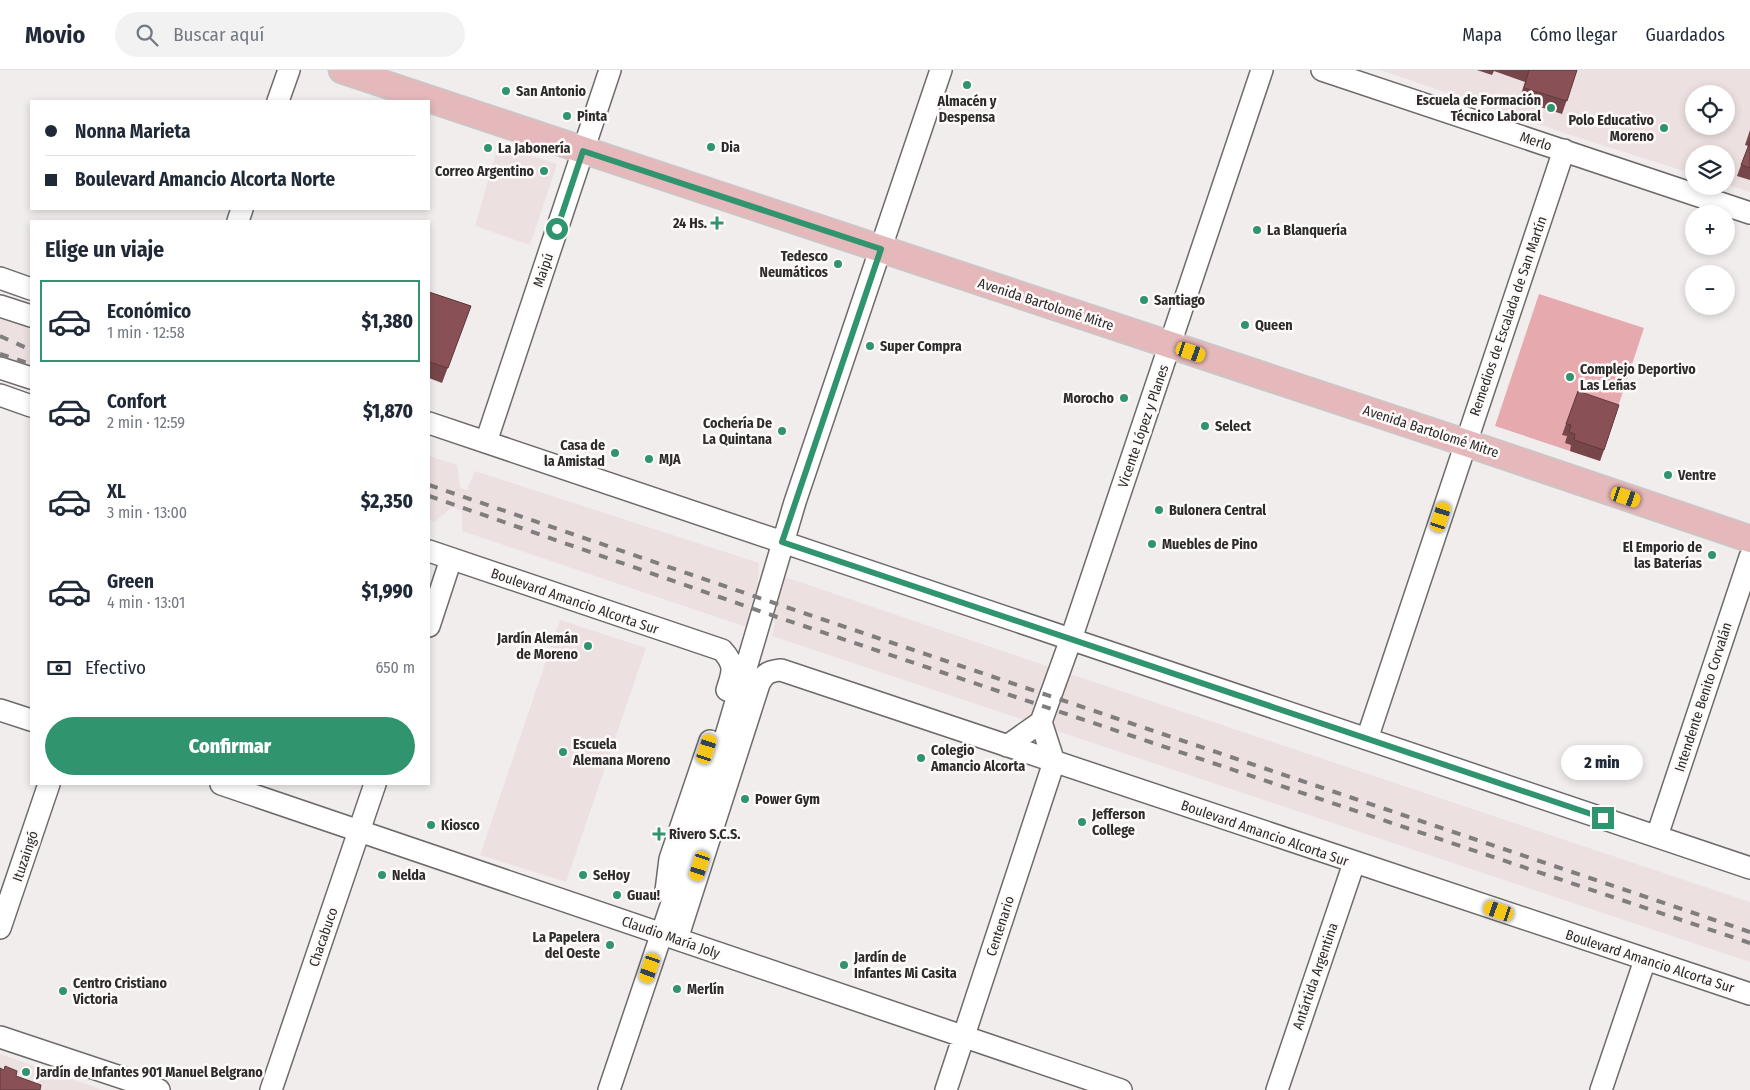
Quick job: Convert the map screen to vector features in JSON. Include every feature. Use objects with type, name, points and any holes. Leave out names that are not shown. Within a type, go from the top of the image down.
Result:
[{"type":"main road","name":"Avenida Bartolomé Mitre","points":[[342,70],[1750,539]]},
{"type":"street","points":[[278,100],[288,70]]},
{"type":"street","name":"Maipú","points":[[486,442],[610,70]]},
{"type":"street","points":[[609,1090],[669,936],[782,542],[941,70]]},
{"type":"street","name":"Vicente López y Planes","points":[[1041,722],[1071,640],[1262,70]]},
{"type":"street","name":"Merlo","points":[[1322,70],[1750,213]]},
{"type":"street","name":"Remedios de Escalada de San Martín","points":[[1367,739],[1564,150]]},
{"type":"street","points":[[0,278],[30,289]]},
{"type":"street","points":[[0,306],[30,316]]},
{"type":"street","points":[[0,368],[30,378]]},
{"type":"street","points":[[0,395],[30,406]]},
{"type":"street","points":[[430,423],[1750,868]]},
{"type":"street","name":"Boulevard Amancio Alcorta Sur","points":[[430,551],[722,650],[729,657],[732,665],[732,675],[670,859],[669,936]]},
{"type":"street","name":"Intendente Benito Corvalán","points":[[1657,836],[1750,557]]},
{"type":"street","points":[[430,623],[452,559]]},
{"type":"street","name":"Boulevard Amancio Alcorta Sur","points":[[669,936],[759,684],[763,676],[771,671],[781,670],[1750,994]]},
{"type":"street","points":[[0,710],[30,720]]},
{"type":"street","points":[[1007,746],[1041,722],[1054,762]]},
{"type":"street","name":"Centenario","points":[[946,1090],[1054,762]]},
{"type":"street","name":"Ituzaingó","points":[[0,928],[49,785]]},
{"type":"street","name":"Claudio María Joly","points":[[223,785],[1120,1090]]},
{"type":"street","name":"Chacabuco","points":[[271,1090],[375,785]]},
{"type":"street","name":"Antártida Argentina","points":[[1277,1090],[1354,863]]},
{"type":"street","points":[[1601,1090],[1645,960]]},
{"type":"street","points":[[0,1037],[159,1090]]},
{"type":"shaded area","points":[[1380,70],[1750,70],[1750,192],[1735,187],[1735,145],[1685,145],[1685,171],[1576,137]]},
{"type":"shaded area","points":[[498,145],[557,164],[530,245],[475,226]]},
{"type":"shaded area","name":"Complejo Deportivo Las Leñas","points":[[1539,294],[1644,328],[1600,461],[1495,426]]},
{"type":"shaded area","points":[[0,316],[30,327],[30,390],[0,379]]},
{"type":"shaded area","points":[[430,456],[457,465],[460,488],[467,490],[475,471],[759,563],[758,582],[782,589],[785,577],[1750,902],[1750,962],[772,636],[775,622],[756,614],[752,629],[462,531],[462,511],[452,507],[435,522],[430,520]]},
{"type":"shaded area","name":"Escuela Alemana Moreno","points":[[560,620],[646,648],[566,882],[480,855]]},
{"type":"shaded area","name":"Jardín de Infantes 901 Manuel Belgrano","points":[[0,1054],[103,1090],[0,1090]]},
{"type":"building","points":[[1529,70],[1577,70],[1567,101],[1524,88]]},
{"type":"building","points":[[1750,142],[1750,168],[1741,165]]},
{"type":"building","points":[[430,292],[471,306],[448,368],[430,362]]},
{"type":"building","points":[[1578,391],[1619,405],[1604,450],[1574,440],[1575,434],[1569,432],[1571,425],[1566,424]]},
{"type":"building","points":[[5,1066],[17,1071],[16,1076],[41,1085],[40,1090],[0,1090],[0,1068],[4,1070]]},
{"type":"railway","points":[[0,336],[30,350]]},
{"type":"railway","points":[[0,354],[30,364]]},
{"type":"railway","points":[[430,485],[1750,932]]},
{"type":"railway","points":[[430,496],[777,617],[1750,943]]},
{"type":"place","name":"Almacén y Despensa","points":[[967,85]]},
{"type":"place","name":"San Antonio","points":[[506,91]]},
{"type":"place","name":"Escuela de Formación Técnico Laboral","points":[[1551,108]]},
{"type":"place","name":"Pinta","points":[[567,116]]},
{"type":"place","name":"Polo Educativo Moreno","points":[[1664,128]]},
{"type":"place","name":"Dia","points":[[711,147]]},
{"type":"place","name":"La Jabonería","points":[[488,148]]},
{"type":"place","name":"Correo Argentino","points":[[544,171]]},
{"type":"place","name":"24 Hs.","points":[[717,223]]},
{"type":"place","name":"La Blanquería","points":[[1257,230]]},
{"type":"place","name":"Tedesco Neumáticos","points":[[838,264]]},
{"type":"place","name":"Santiago","points":[[1144,300]]},
{"type":"place","name":"Queen","points":[[1245,325]]},
{"type":"place","name":"Super Compra","points":[[870,346]]},
{"type":"place","name":"Complejo Deportivo Las Leñas","points":[[1570,377]]},
{"type":"place","name":"Morocho","points":[[1124,398]]},
{"type":"place","name":"Select","points":[[1205,426]]},
{"type":"place","name":"Cochería De La Quintana","points":[[782,431]]},
{"type":"place","name":"Casa de la Amistad","points":[[615,453]]},
{"type":"place","name":"MJA","points":[[649,459]]},
{"type":"place","name":"Ventre","points":[[1668,475]]},
{"type":"place","name":"Bulonera Central","points":[[1159,510]]},
{"type":"place","name":"Muebles de Pino","points":[[1152,544]]},
{"type":"place","name":"El Emporio de las Baterías","points":[[1712,555]]},
{"type":"place","name":"Jardín Alemán de Moreno","points":[[588,646]]},
{"type":"place","name":"Escuela Alemana Moreno","points":[[563,752]]},
{"type":"place","name":"Colegio Amancio Alcorta","points":[[921,758]]},
{"type":"place","name":"Power Gym","points":[[745,799]]},
{"type":"place","name":"Jefferson College","points":[[1082,822]]},
{"type":"place","name":"Kiosco","points":[[431,825]]},
{"type":"place","name":"Rivero S.C.S.","points":[[659,834]]},
{"type":"place","name":"Nelda","points":[[382,875]]},
{"type":"place","name":"SeHoy","points":[[583,875]]},
{"type":"place","name":"Guau!","points":[[617,895]]},
{"type":"place","name":"La Papelera del Oeste","points":[[610,945]]},
{"type":"place","name":"Jardín de Infantes Mi Casita","points":[[844,965]]},
{"type":"place","name":"Merlín","points":[[677,989]]},
{"type":"place","name":"Centro Cristiano Victoria","points":[[63,991]]},
{"type":"place","name":"Jardín de Infantes 901 Manuel Belgrano","points":[[26,1072]]},
{"type":"route","points":[[557,229],[583,151],[881,249],[782,542],[1603,818]]}]
